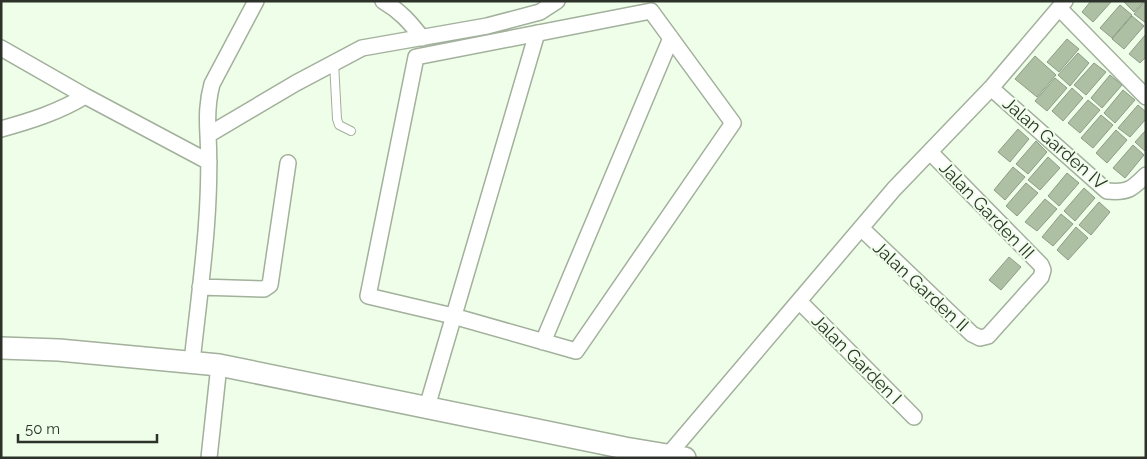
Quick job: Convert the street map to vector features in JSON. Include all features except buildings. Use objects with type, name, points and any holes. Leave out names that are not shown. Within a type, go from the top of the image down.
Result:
[{"type":"street","points":[[192,362],[206,226],[210,162],[206,114],[208,98],[212,84],[256,1]]},
{"type":"street","points":[[208,135],[334,62],[362,48],[487,26],[540,12],[557,1]]},
{"type":"street","points":[[393,3],[422,38]]},
{"type":"street","points":[[2,344],[219,365],[625,448],[677,456],[799,301],[894,189],[991,88],[1062,5],[1146,97]]},
{"type":"street","points":[[651,11],[671,38],[733,123],[576,351],[453,316],[368,296],[416,57],[651,11]]},
{"type":"street","points":[[426,407],[537,33]]},
{"type":"street","points":[[543,342],[671,38]]},
{"type":"street","points":[[1,48],[85,96],[210,162]]},
{"type":"street","name":"Jalan Garden IV","points":[[991,88],[1107,191],[1122,192],[1130,190],[1146,175]]},
{"type":"street","points":[[1,129],[37,119],[70,106],[85,96]]},
{"type":"street","name":"Jalan Garden III","points":[[930,152],[1041,265],[1043,270]]},
{"type":"street","points":[[200,287],[264,289],[270,286],[288,163]]},
{"type":"street","name":"Jalan Garden II","points":[[861,228],[972,334],[980,338],[988,336],[1041,276],[1043,270]]},
{"type":"street","name":"Jalan Garden I","points":[[799,301],[914,417]]},
{"type":"street","points":[[209,458],[219,365]]},
{"type":"lane","points":[[334,62],[337,119],[340,124],[351,131]]}]
